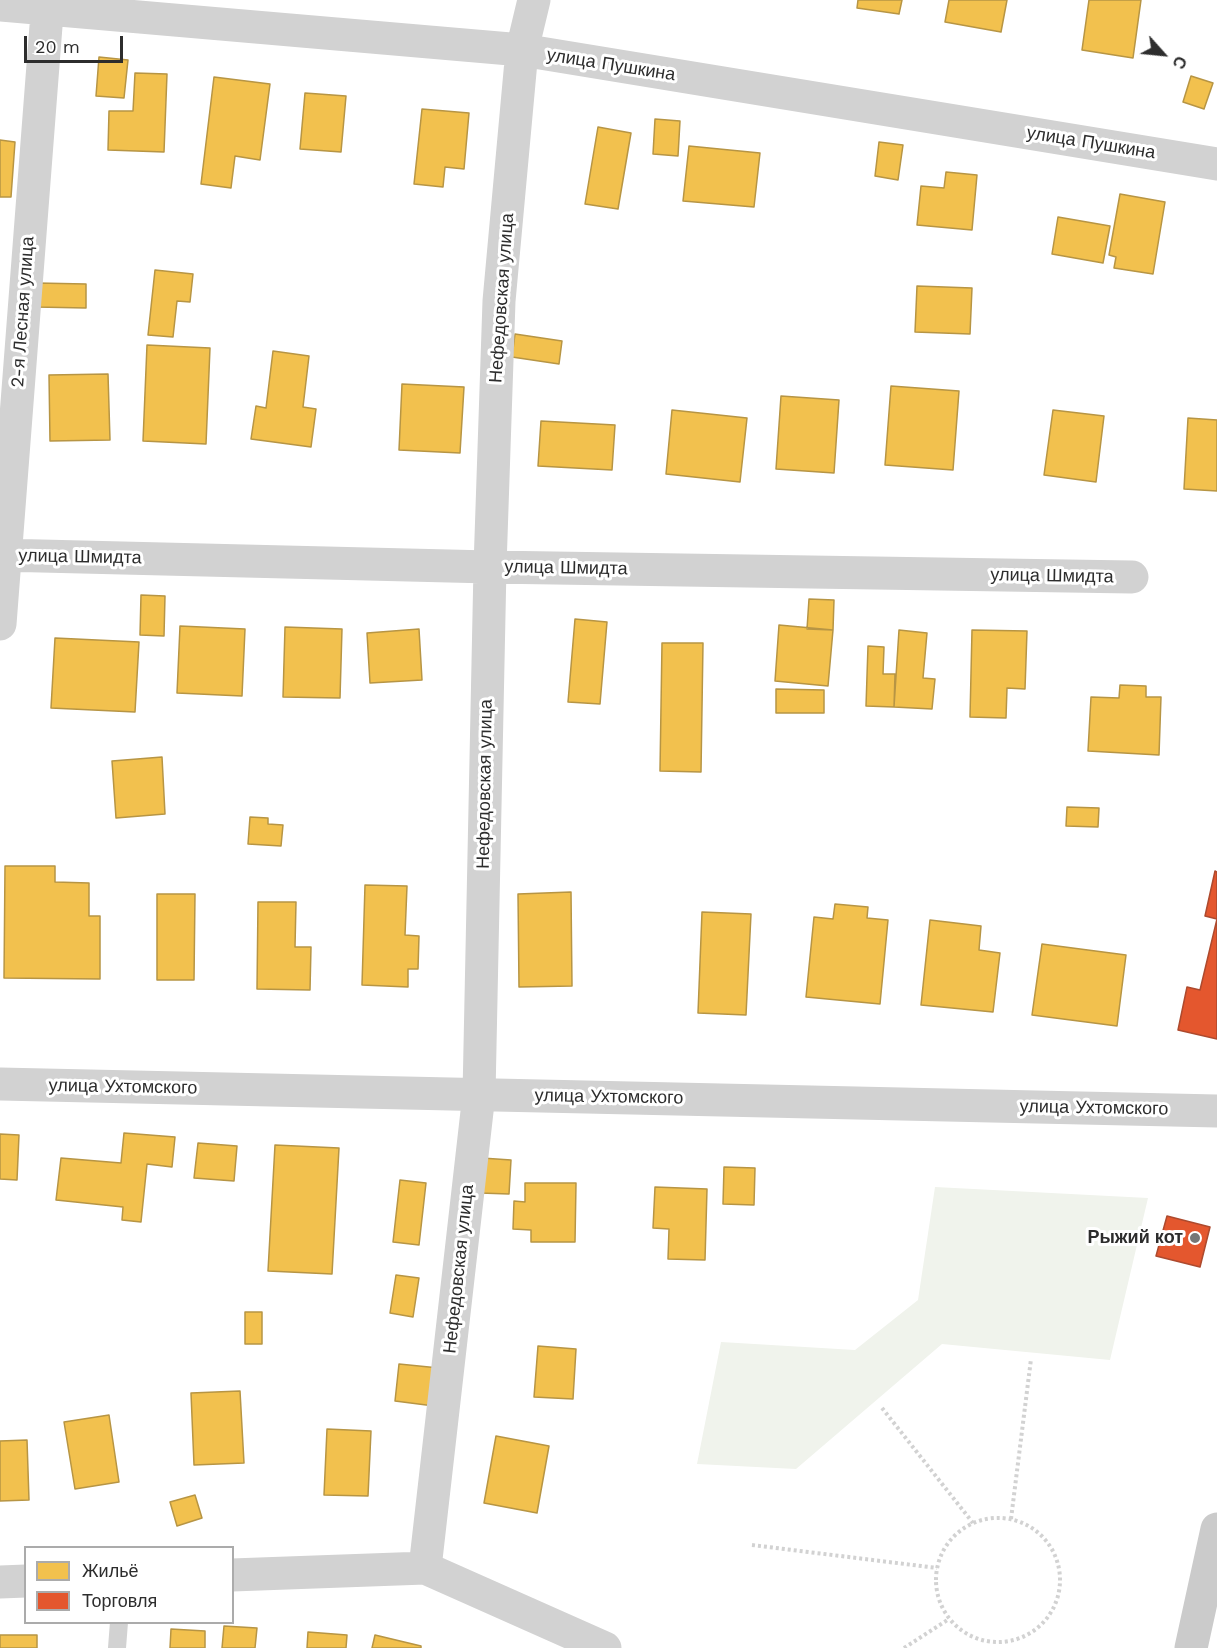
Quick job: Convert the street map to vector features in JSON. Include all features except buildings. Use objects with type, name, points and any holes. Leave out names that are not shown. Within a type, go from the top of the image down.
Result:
[{"type":"main road","points":[[1191,1648],[1217,1529]]},
{"type":"street","name":"Нефедовская улица","points":[[425,1568],[479,1094],[490,567],[499,301],[522,50],[534,0]]},
{"type":"street","name":"улица Пушкина","points":[[0,5],[47,4],[522,50],[1217,164]]},
{"type":"street","name":"2-я Лесная улица","points":[[0,624],[2,555],[47,4]]},
{"type":"street","name":"улица Шмидта","points":[[2,555],[490,567],[1132,577]]},
{"type":"street","name":"улица Ухтомского","points":[[0,1084],[1217,1111]]},
{"type":"street","points":[[234,1575],[425,1568],[604,1648]]},
{"type":"street","points":[[0,1582],[24,1581]]},
{"type":"lane","points":[[117,1648],[119,1624]]},
{"type":"path","points":[[1011,1519],[1031,1359]]},
{"type":"path","points":[[882,1408],[973,1523]]},
{"type":"path","points":[[992,1518],[1011,1519],[1030,1526],[1045,1538],[1055,1552],[1060,1569],[1061,1587],[1057,1604],[1048,1619],[1035,1631],[1019,1640],[1002,1643],[987,1642],[973,1638],[949,1619],[941,1606],[936,1587],[937,1568],[944,1549],[956,1534],[973,1523],[992,1518]]},
{"type":"path","points":[[752,1545],[937,1568]]},
{"type":"path","points":[[904,1648],[949,1619]]},
{"type":"path","points":[[986,1648],[987,1642]]},
{"type":"shaded area","points":[[935,1187],[1148,1198],[1110,1360],[942,1344],[796,1469],[697,1464],[721,1342],[855,1350],[918,1300]]},
{"type":"place","name":"Рыжий кот","points":[[1195,1238]]}]
